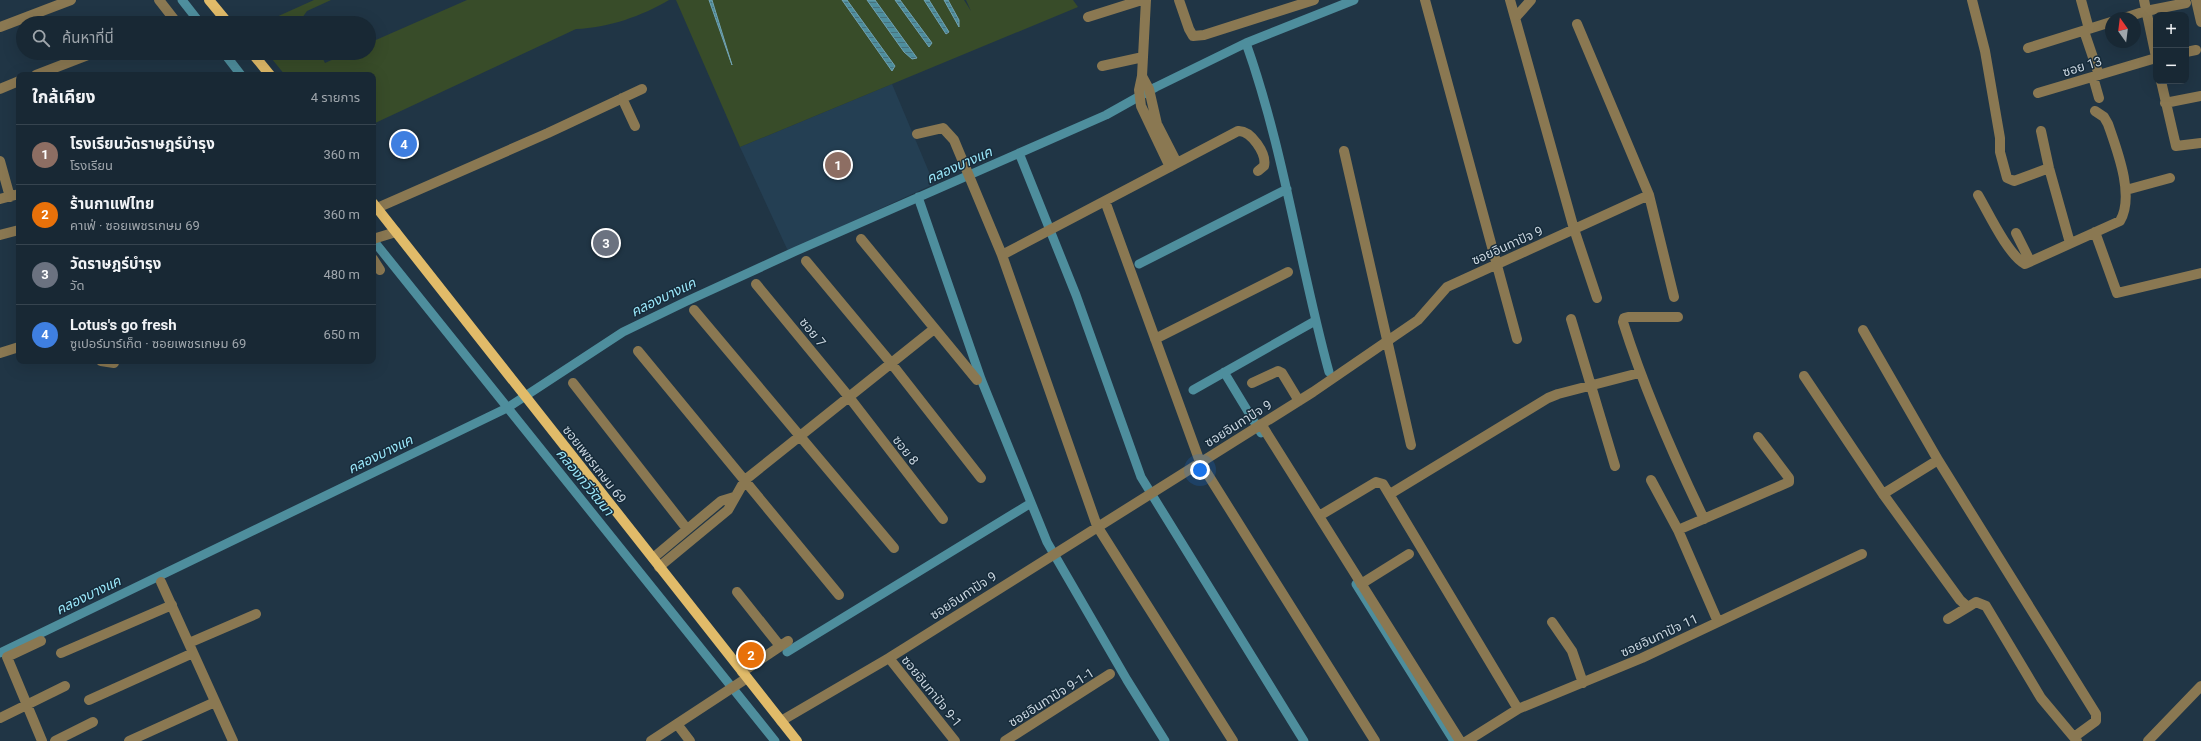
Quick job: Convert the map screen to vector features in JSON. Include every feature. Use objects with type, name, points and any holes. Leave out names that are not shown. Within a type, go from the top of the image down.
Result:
[{"type":"main road","points":[[209,0],[222,16]]},
{"type":"main road","points":[[258,60],[268,72]]},
{"type":"main road","name":"ซอยเพชรเกษม 69","points":[[376,207],[392,234],[538,410],[744,677],[797,741]]},
{"type":"street","points":[[29,16],[71,0]]},
{"type":"street","points":[[159,0],[171,16]]},
{"type":"street","points":[[1088,17],[1142,0]]},
{"type":"street","points":[[1146,0],[1142,76],[1146,105],[1154,125],[1174,165]]},
{"type":"street","points":[[1179,0],[1189,29],[1194,36],[1204,35],[1314,0]]},
{"type":"street","points":[[1425,0],[1495,265],[1517,339]]},
{"type":"street","points":[[1510,0],[1574,229],[1597,298]]},
{"type":"street","points":[[1972,0],[1985,51],[2000,138],[2000,152],[2007,178],[2014,181],[2049,168]]},
{"type":"street","points":[[2081,0],[2099,98]]},
{"type":"street","points":[[2144,0],[2154,48]]},
{"type":"street","points":[[2196,0],[2201,22]]},
{"type":"street","points":[[1515,18],[1529,2]]},
{"type":"street","points":[[2141,13],[2186,4]]},
{"type":"street","points":[[0,27],[16,21]]},
{"type":"street","points":[[1577,24],[1649,195],[1674,297]]},
{"type":"street","points":[[2028,48],[2105,24]]},
{"type":"street","points":[[1102,66],[1143,57]]},
{"type":"street","name":"ซอย 13","points":[[2038,93],[2153,58]]},
{"type":"street","points":[[44,72],[75,60]]},
{"type":"street","points":[[0,88],[16,82]]},
{"type":"street","points":[[2162,84],[2165,104],[2176,145],[2178,147],[2201,143]]},
{"type":"street","points":[[376,205],[642,89]]},
{"type":"street","points":[[2165,104],[2201,96]]},
{"type":"street","points":[[622,98],[635,126]]},
{"type":"street","points":[[1978,195],[2001,235],[2019,261],[2024,264],[2120,221],[2124,212],[2126,190],[2108,124],[2104,117],[2096,111]]},
{"type":"street","points":[[917,134],[943,128],[954,140],[1002,255],[1097,526],[1233,741]]},
{"type":"street","points":[[1002,255],[1236,131],[1243,131],[1250,135],[1264,159],[1264,166],[1258,172]]},
{"type":"street","points":[[2041,131],[2049,168],[2070,243]]},
{"type":"street","points":[[1344,151],[1411,445]]},
{"type":"street","points":[[0,160],[15,195],[0,200]]},
{"type":"street","points":[[2126,190],[2170,178]]},
{"type":"street","name":"ซอยอินทาปัจ 9","points":[[781,721],[889,658],[1052,554],[1299,401],[1418,320],[1447,287],[1649,195]]},
{"type":"street","points":[[1104,201],[1200,462],[1374,741]]},
{"type":"street","points":[[0,235],[16,231]]},
{"type":"street","points":[[2095,232],[2117,293],[2201,273]]},
{"type":"street","points":[[2016,233],[2030,261]]},
{"type":"street","points":[[376,238],[392,234]]},
{"type":"street","points":[[861,239],[977,380]]},
{"type":"street","points":[[806,261],[891,363],[981,478]]},
{"type":"street","points":[[376,264],[380,270]]},
{"type":"street","points":[[1155,339],[1288,272]]},
{"type":"street","name":"ซอย 7","points":[[756,284],[849,397]]},
{"type":"street","points":[[694,310],[894,548]]},
{"type":"street","points":[[1678,317],[1624,318],[1623,322],[1639,373],[1670,448],[1704,519]]},
{"type":"street","points":[[1571,319],[1615,466]]},
{"type":"street","points":[[656,562],[728,510],[745,480],[934,329]]},
{"type":"street","points":[[1863,330],[1938,460],[2096,714],[2096,721],[2076,739],[2042,698],[1986,606],[1976,602],[1948,619]]},
{"type":"street","points":[[0,353],[16,348]]},
{"type":"street","points":[[638,351],[839,595]]},
{"type":"street","points":[[1252,383],[1278,371],[1282,373],[1299,401]]},
{"type":"street","points":[[1390,494],[1548,398],[1590,385],[1639,373]]},
{"type":"street","points":[[1804,376],[1883,494],[1960,600],[1968,606]]},
{"type":"street","points":[[574,383],[687,529]]},
{"type":"street","name":"ซอย 8","points":[[849,397],[943,519]]},
{"type":"street","points":[[1261,424],[1460,741]]},
{"type":"street","points":[[1678,530],[1789,482],[1788,478],[1758,437]]},
{"type":"street","points":[[1883,494],[1938,460]]},
{"type":"street","points":[[1652,480],[1678,530],[1718,622]]},
{"type":"street","points":[[1319,516],[1376,482],[1383,484],[1518,709]]},
{"type":"street","points":[[656,562],[687,529],[721,501],[734,497]]},
{"type":"street","points":[[1361,584],[1409,554]]},
{"type":"street","name":"ซอยอินทาปัจ 11","points":[[1467,741],[1518,709],[1642,658],[1862,554]]},
{"type":"street","points":[[161,582],[233,741]]},
{"type":"street","points":[[655,740],[728,691],[784,643],[737,592]]},
{"type":"street","points":[[61,653],[172,605]]},
{"type":"street","points":[[189,643],[256,614]]},
{"type":"street","points":[[1552,622],[1572,651],[1583,683]]},
{"type":"street","points":[[41,641],[7,657],[42,741]]},
{"type":"street","points":[[88,700],[193,653]]},
{"type":"street","name":"ซอยอินทาปัจ 9-1","points":[[889,658],[955,741]]},
{"type":"street","name":"ซอยอินทาปัจ 9-1-1","points":[[1005,741],[1110,674]]},
{"type":"street","points":[[0,718],[65,686]]},
{"type":"street","points":[[2148,741],[2201,686]]},
{"type":"street","points":[[129,741],[216,702]]},
{"type":"street","points":[[55,741],[93,722]]},
{"type":"street","points":[[677,724],[690,741]]},
{"type":"shaded area","points":[[709,0],[712,0],[732,65]]},
{"type":"shaded area","points":[[842,0],[847,0],[895,66],[892,71]]},
{"type":"shaded area","points":[[867,0],[875,0],[917,58],[912,59],[904,52]]},
{"type":"shaded area","points":[[895,0],[900,0],[932,43],[929,47]]},
{"type":"shaded area","points":[[924,0],[929,0],[949,32],[946,34]]},
{"type":"shaded area","points":[[944,0],[948,0],[959,20],[959,27]]},
{"type":"shaded area","points":[[892,84],[934,184],[788,251],[740,147]]},
{"type":"green space","points":[[314,0],[331,0],[307,11],[303,16],[279,16]]},
{"type":"green space","points":[[467,0],[669,0],[648,11],[612,24],[576,29],[376,123],[376,72],[283,72],[273,60],[324,60],[325,63],[332,60],[376,60],[376,40]]},
{"type":"green space","points":[[676,0],[709,0],[727,52],[712,0],[842,0],[892,71],[895,66],[847,0],[867,0],[904,52],[917,58],[875,0],[895,0],[929,47],[931,43],[900,0],[924,0],[946,34],[949,32],[929,0],[944,0],[959,26],[959,20],[948,0],[964,0],[971,11],[966,0],[1073,0],[1078,7],[740,147]]},
{"type":"waterway","name":"คลองทวีวัฒนา","points":[[182,0],[195,16]]},
{"type":"waterway","name":"คลองบางแค","points":[[0,653],[507,408],[623,332],[687,301],[796,251],[1106,115],[1156,87],[1246,43],[1354,0]]},
{"type":"waterway","points":[[1246,43],[1271,124],[1318,331],[1329,372]]},
{"type":"waterway","name":"คลองทวีวัฒนา","points":[[229,60],[239,72]]},
{"type":"waterway","points":[[1019,153],[1076,295],[1141,477],[1304,741]]},
{"type":"waterway","points":[[1139,264],[1287,189]]},
{"type":"waterway","points":[[918,197],[981,379],[1047,542],[1127,680],[1165,741]]},
{"type":"waterway","name":"คลองทวีวัฒนา","points":[[376,244],[775,741]]},
{"type":"waterway","points":[[1193,390],[1315,321]]},
{"type":"waterway","points":[[1224,372],[1261,433]]},
{"type":"waterway","points":[[787,652],[1031,503]]},
{"type":"waterway","points":[[1356,584],[1454,741]]},
{"type":"place","name":"Lotus's go fresh","points":[[404,144]]},
{"type":"place","name":"โรงเรียนวัดราษฎร์บำรุง","points":[[838,165]]},
{"type":"place","name":"วัดราษฎร์บำรุง","points":[[606,243]]},
{"type":"place","name":"ร้านกาแฟไทย","points":[[751,655]]}]
